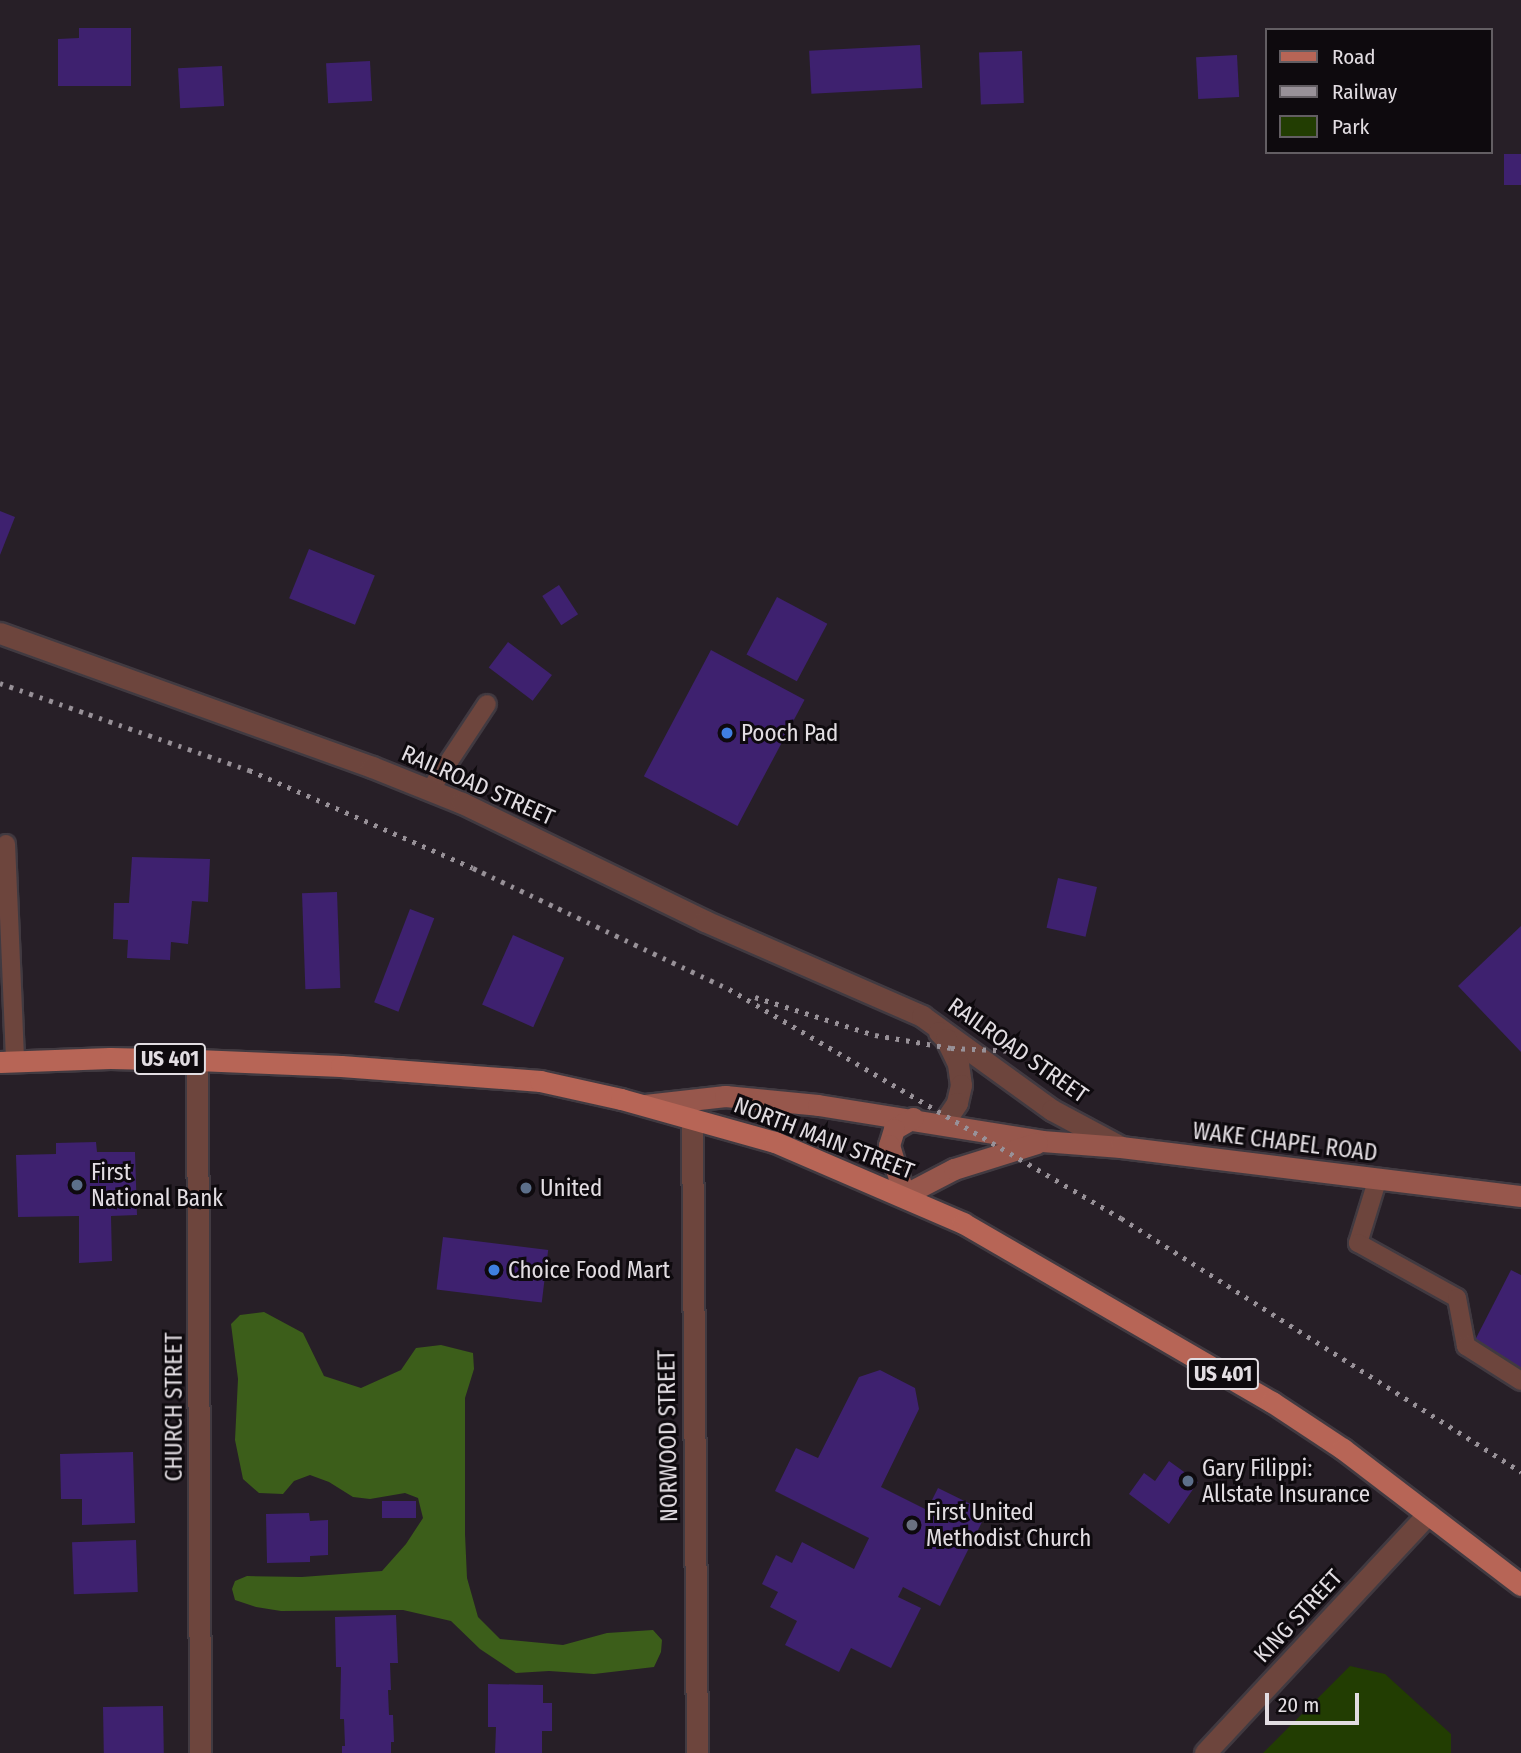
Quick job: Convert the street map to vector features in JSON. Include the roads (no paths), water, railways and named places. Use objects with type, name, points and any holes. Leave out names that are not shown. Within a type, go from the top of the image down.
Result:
[{"type":"main road","name":"NORTH MAIN STREET","points":[[8,1061],[110,1058],[197,1060],[341,1066],[541,1081],[643,1105],[775,1142],[904,1195],[1021,1254],[1096,1303],[1272,1402],[1343,1449],[1521,1586]]},
{"type":"main road","name":"WAKE CHAPEL ROAD","points":[[643,1105],[725,1096],[818,1104],[1042,1141],[1121,1147],[1377,1181],[1521,1196]]},
{"type":"main road","points":[[904,1195],[889,1145],[894,1129],[913,1118]]},
{"type":"main road","name":"WAKE CHAPEL ROAD","points":[[904,1195],[954,1168],[1042,1141]]},
{"type":"street","name":"RAILROAD STREET","points":[[0,633],[430,790],[705,921],[922,1016],[1052,1110],[1121,1147]]},
{"type":"street","name":"RAILROAD STREET","points":[[922,1016],[946,1039],[958,1063],[961,1085],[957,1103],[943,1124]]},
{"type":"street","name":"CHURCH STREET","points":[[197,1060],[200,1753]]},
{"type":"street","name":"NORWOOD STREET","points":[[692,1118],[698,1753]]},
{"type":"street","name":"KING STREET","points":[[1205,1753],[1429,1514]]},
{"type":"lane","points":[[430,790],[487,704]]},
{"type":"lane","points":[[6,844],[8,1061]]},
{"type":"lane","points":[[1377,1181],[1357,1243],[1457,1298],[1466,1346],[1487,1363],[1521,1381]]},
{"type":"railway","points":[[0,683],[249,770],[473,868],[729,989],[1121,1218],[1521,1472]]},
{"type":"railway","points":[[755,997],[875,1035],[951,1048],[1016,1051]]},
{"type":"place","name":"Pooch Pad","points":[[727,733]]},
{"type":"place","name":"First National Bank","points":[[77,1185]]},
{"type":"place","name":"United","points":[[526,1188]]},
{"type":"place","name":"Choice Food Mart","points":[[494,1270]]},
{"type":"place","name":"Gary Filippi: Allstate Insurance","points":[[1188,1481]]},
{"type":"place","name":"First United Methodist Church","points":[[912,1525]]}]
